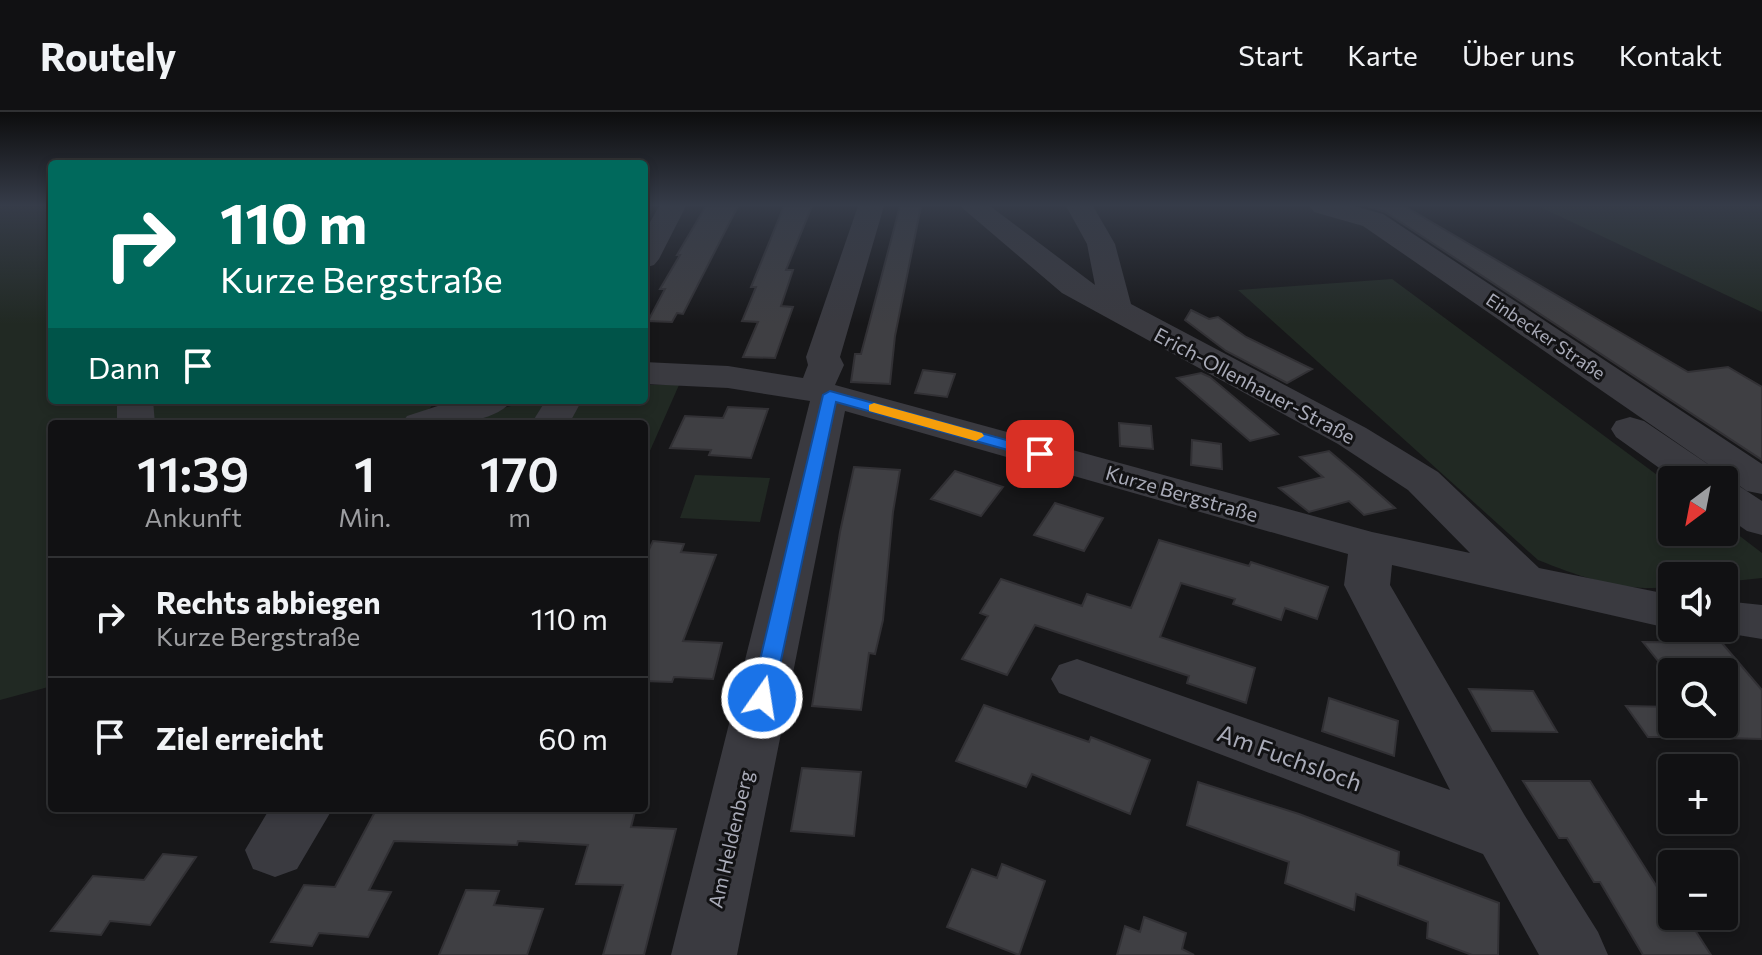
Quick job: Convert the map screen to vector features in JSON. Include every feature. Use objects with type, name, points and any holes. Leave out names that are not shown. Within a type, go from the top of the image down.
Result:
[{"type":"street","name":"Am Heldenberg","points":[[704,955],[823,393],[826,365],[823,357],[858,245]]},
{"type":"street","name":"Erich-Ollenhauer-Straße","points":[[1022,245],[1073,286],[1352,436],[1423,481],[1524,581]]},
{"type":"street","points":[[1101,245],[1116,310]]},
{"type":"street","name":"Einbecker Straße","points":[[1370,245],[1683,466]]},
{"type":"street","name":"Einbecker Straße","points":[[1411,245],[1762,482]]},
{"type":"street","name":"Kurze Bergstraße","points":[[648,373],[728,377],[823,393],[1371,546],[1658,610]]},
{"type":"street","points":[[432,420],[482,404]]},
{"type":"street","points":[[1738,505],[1762,521]]},
{"type":"street","points":[[1371,546],[1367,585],[1504,835],[1575,955]]},
{"type":"street","name":"Am Fuchsloch","points":[[1077,679],[1504,835]]},
{"type":"shaded area","points":[[0,245],[48,245],[48,404],[434,404],[420,420],[48,420],[48,687],[0,700]]},
{"type":"shaded area","points":[[1621,245],[1762,245],[1762,312]]},
{"type":"shaded area","points":[[1392,279],[1658,476],[1658,546],[1738,546],[1738,535],[1762,553],[1762,578],[1738,581],[1738,562],[1658,562],[1658,588],[1637,587],[1587,578],[1538,560],[1238,290]]},
{"type":"shaded area","points":[[648,385],[679,385],[649,453],[648,420],[566,420],[577,404],[648,404]]},
{"type":"shaded area","points":[[519,404],[550,404],[540,420],[456,420]]},
{"type":"shaded area","points":[[695,475],[770,478],[760,522],[680,518]]},
{"type":"building","points":[[683,245],[718,245],[683,314],[677,313],[672,322],[648,321],[665,289],[660,289],[680,255],[677,255]]},
{"type":"building","points":[[768,245],[796,245],[786,270],[793,270],[781,306],[793,307],[775,358],[743,357],[758,322],[742,321],[756,287],[751,287]]},
{"type":"building","points":[[890,245],[913,245],[895,336],[890,384],[851,382],[855,354],[861,354]]},
{"type":"building","points":[[1436,245],[1471,245],[1688,372],[1728,367],[1762,387],[1762,460]]},
{"type":"building","points":[[1191,310],[1209,319],[1218,317],[1246,337],[1312,369],[1287,383],[1226,351],[1185,320]]},
{"type":"building","points":[[923,370],[955,374],[947,397],[915,393]]},
{"type":"building","points":[[1201,373],[1210,377],[1278,434],[1250,441],[1177,378]]},
{"type":"building","points":[[728,407],[768,409],[751,458],[709,455],[711,450],[670,448],[685,416],[723,418]]},
{"type":"building","points":[[1119,423],[1151,426],[1153,449],[1120,446]]},
{"type":"building","points":[[1192,440],[1221,444],[1222,469],[1191,465]]},
{"type":"building","points":[[1329,451],[1395,508],[1364,515],[1349,501],[1309,512],[1279,488],[1323,477],[1300,457]]},
{"type":"building","points":[[854,467],[900,470],[883,620],[875,654],[869,653],[861,710],[812,706],[840,532]]},
{"type":"building","points":[[955,471],[1003,487],[981,516],[931,499]]},
{"type":"building","points":[[1055,503],[1103,518],[1084,551],[1034,535]]},
{"type":"building","points":[[1159,540],[1249,566],[1251,562],[1328,587],[1317,619],[1285,608],[1281,620],[1233,604],[1235,599],[1181,583],[1160,637],[1255,668],[1246,703],[1187,683],[1189,676],[1035,625],[1007,675],[962,659],[988,616],[980,613],[1001,579],[1082,606],[1087,594],[1131,608]]},
{"type":"building","points":[[653,541],[684,544],[681,552],[716,555],[683,641],[722,643],[713,679],[674,677],[672,682],[648,681],[648,552]]},
{"type":"building","points":[[1643,642],[1722,643],[1735,658],[1658,658],[1658,661]]},
{"type":"building","points":[[1738,662],[1762,690],[1762,739],[1724,738],[1738,738]]},
{"type":"building","points":[[1469,689],[1533,691],[1557,732],[1492,731]]},
{"type":"building","points":[[1329,698],[1398,721],[1394,756],[1322,731]]},
{"type":"building","points":[[984,705],[1089,742],[1091,737],[1150,760],[1130,814],[1032,774],[1026,787],[956,761]]},
{"type":"building","points":[[1626,706],[1658,707],[1658,737],[1648,737]]},
{"type":"building","points":[[802,768],[861,772],[854,836],[791,831]]},
{"type":"building","points":[[1523,781],[1590,781],[1658,888],[1658,930],[1695,930],[1711,955],[1643,955],[1600,882],[1594,882],[1567,838],[1559,838]]},
{"type":"building","points":[[1198,782],[1299,814],[1399,852],[1398,865],[1499,903],[1498,955],[1472,955],[1427,938],[1428,922],[1356,894],[1354,910],[1285,883],[1289,862],[1187,825]]},
{"type":"building","points":[[375,812],[635,812],[631,827],[676,829],[644,955],[603,955],[623,885],[576,884],[588,845],[518,841],[517,845],[394,841],[369,890],[391,892],[368,937],[319,933],[312,946],[271,942],[304,885],[335,887]]},
{"type":"building","points":[[163,854],[196,857],[150,925],[110,921],[101,935],[51,931],[93,876],[144,880]]},
{"type":"building","points":[[1002,864],[1045,881],[1019,955],[947,927],[972,869],[997,878]]},
{"type":"building","points":[[466,890],[499,891],[494,905],[543,909],[527,955],[439,955]]},
{"type":"building","points":[[1144,917],[1186,933],[1182,949],[1194,955],[1117,955],[1125,926],[1140,932]]},
{"type":"slow traffic","points":[[874,408],[976,436]]},
{"type":"route","points":[[762,698],[830,395],[1040,454]]}]
